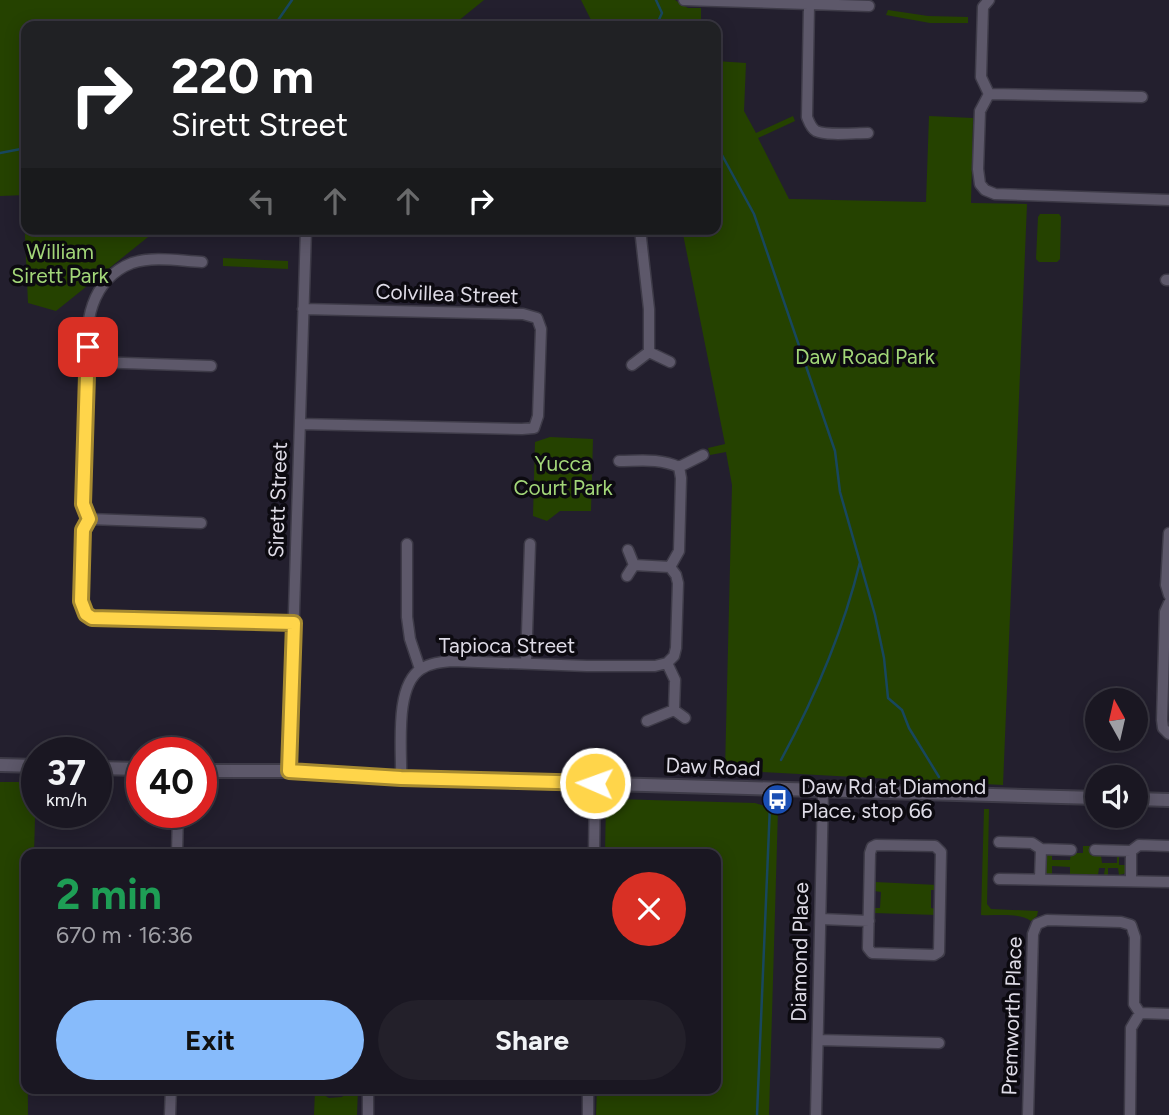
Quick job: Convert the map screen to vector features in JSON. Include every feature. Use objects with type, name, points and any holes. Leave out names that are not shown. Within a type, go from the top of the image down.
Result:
[{"type":"street","points":[[684,0],[869,6]]},
{"type":"street","points":[[989,0],[983,7],[981,77],[989,94]]},
{"type":"street","points":[[809,5],[807,117],[811,126],[817,131],[868,133]]},
{"type":"street","points":[[989,94],[1142,97]]},
{"type":"street","points":[[989,94],[980,111],[978,169],[980,184],[985,190],[995,194],[1169,200]]},
{"type":"street","name":"Sirett Street","points":[[289,771],[306,235]]},
{"type":"street","points":[[641,235],[649,309],[649,352]]},
{"type":"street","points":[[94,362],[88,347],[89,318],[94,297],[109,279],[131,264],[150,259],[202,262]]},
{"type":"street","name":"Colvillea Street","points":[[300,424],[534,428],[538,416],[541,329],[537,318],[523,314],[303,309]]},
{"type":"street","points":[[649,352],[670,362]]},
{"type":"street","points":[[632,365],[649,352]]},
{"type":"street","points":[[94,362],[211,366]]},
{"type":"street","points":[[89,519],[83,504],[87,375],[94,362]]},
{"type":"street","points":[[619,461],[658,460],[679,467],[703,456]]},
{"type":"street","points":[[670,567],[679,551],[679,467]]},
{"type":"street","points":[[89,519],[201,523]]},
{"type":"street","points":[[89,519],[83,530],[81,601],[86,614],[92,618],[294,623]]},
{"type":"street","points":[[1169,533],[1166,585],[1169,595]]},
{"type":"street","points":[[407,544],[407,617],[410,639],[420,669]]},
{"type":"street","points":[[526,663],[530,544]]},
{"type":"street","points":[[628,550],[634,565]]},
{"type":"street","points":[[634,565],[670,567],[676,575],[676,648],[674,656],[667,663],[675,680],[674,710]]},
{"type":"street","points":[[627,576],[634,565]]},
{"type":"street","points":[[1169,603],[1165,612],[1167,667],[1162,720],[1163,728],[1169,734]]},
{"type":"street","name":"Tapioca Street","points":[[401,778],[405,690],[420,669],[434,663],[452,661],[655,666],[667,663]]},
{"type":"street","points":[[674,710],[685,718]]},
{"type":"street","points":[[647,721],[674,710]]},
{"type":"street","points":[[0,765],[21,766]]},
{"type":"street","name":"Daw Road","points":[[217,771],[289,771],[401,778],[1085,798]]},
{"type":"street","points":[[594,849],[595,783]]},
{"type":"street","name":"Diamond Place","points":[[816,1115],[823,790]]},
{"type":"street","points":[[1148,799],[1169,800]]},
{"type":"street","points":[[177,849],[178,828]]},
{"type":"street","points":[[999,842],[1032,843],[1041,849],[1071,850]]},
{"type":"street","points":[[911,845],[939,848],[942,852],[939,952],[934,955],[872,953],[868,948],[869,920],[872,847],[911,845]]},
{"type":"street","points":[[1096,850],[1131,851],[1139,845],[1169,846]]},
{"type":"street","points":[[1040,879],[1041,849]]},
{"type":"street","points":[[1131,851],[1131,880]]},
{"type":"street","points":[[999,879],[1169,882]]},
{"type":"street","points":[[821,919],[869,920]]},
{"type":"street","name":"Premworth Place","points":[[1027,1115],[1033,934],[1037,924],[1047,920],[1060,920],[1121,922],[1131,925],[1135,937],[1134,1004],[1140,1013]]},
{"type":"street","points":[[1129,1115],[1131,1028],[1140,1013],[1169,1014]]},
{"type":"street","points":[[818,1040],[939,1043]]},
{"type":"street","points":[[170,1115],[171,1094]]},
{"type":"street","points":[[368,1094],[368,1115]]},
{"type":"street","points":[[588,1115],[589,1094]]},
{"type":"green space","points":[[0,0],[484,0],[458,21],[21,21],[21,195],[0,196]]},
{"type":"green space","points":[[581,0],[675,0],[688,8],[701,8],[701,21],[592,21]]},
{"type":"green space","points":[[888,10],[928,16],[968,17],[968,23],[930,23],[886,15]]},
{"type":"green space","name":"Daw Road Park","points":[[721,61],[746,63],[744,111],[756,133],[793,116],[795,121],[758,138],[789,199],[926,202],[929,116],[973,118],[971,203],[1027,204],[1003,785],[725,770],[732,485],[726,452],[710,455],[708,448],[725,444],[683,235],[721,235]]},
{"type":"green space","points":[[1040,214],[1059,214],[1061,217],[1060,259],[1057,262],[1039,262],[1036,259]]},
{"type":"green space","name":"William Sirett Park","points":[[25,235],[151,235],[56,311],[28,303]]},
{"type":"green space","points":[[223,258],[288,261],[288,269],[223,266]]},
{"type":"green space","name":"Yucca Court Park","points":[[550,437],[593,439],[591,511],[560,511],[547,521],[533,516],[535,442]]},
{"type":"green space","points":[[0,782],[21,782],[21,828],[35,828],[34,849],[21,849],[21,1094],[28,1094],[28,1115],[0,1115]]},
{"type":"green space","points":[[615,799],[755,803],[778,810],[769,1115],[596,1115],[597,1094],[721,1094],[721,849],[605,849],[606,803]]},
{"type":"green space","points":[[984,809],[989,809],[987,904],[991,909],[1038,911],[1031,921],[1013,915],[981,915]]},
{"type":"green space","points":[[1083,846],[1090,846],[1090,855],[1101,855],[1102,863],[1117,863],[1117,855],[1127,855],[1119,857],[1119,865],[1127,865],[1127,873],[1119,875],[1118,868],[1108,868],[1108,875],[1104,875],[1105,868],[1099,868],[1098,875],[1070,874],[1070,867],[1052,866],[1052,874],[1045,874],[1046,853],[1052,853],[1052,860],[1070,860],[1071,853],[1083,853]]},
{"type":"green space","points":[[875,882],[938,885],[938,890],[931,890],[931,908],[937,909],[937,915],[873,913],[874,908],[880,908],[881,892],[874,891]]},
{"type":"green space","points":[[315,1094],[329,1098],[342,1097],[345,1094],[358,1094],[357,1115],[314,1115]]},
{"type":"waterway","points":[[277,21],[292,0]]},
{"type":"waterway","points":[[656,0],[662,13],[658,21]]},
{"type":"waterway","points":[[0,153],[21,149]]},
{"type":"waterway","points":[[721,153],[754,214],[835,451],[840,492],[875,615],[884,658],[888,698],[902,710],[909,728],[939,777]]},
{"type":"waterway","points":[[781,760],[827,664],[860,562]]},
{"type":"waterway","points":[[757,1115],[770,805]]},
{"type":"place","name":"Daw Rd at Diamond Place, stop 66","points":[[778,799]]},
{"type":"route","points":[[88,347],[94,362],[87,375],[83,504],[89,519],[83,530],[81,601],[86,614],[92,618],[294,623],[289,771],[401,778],[595,783]]}]
